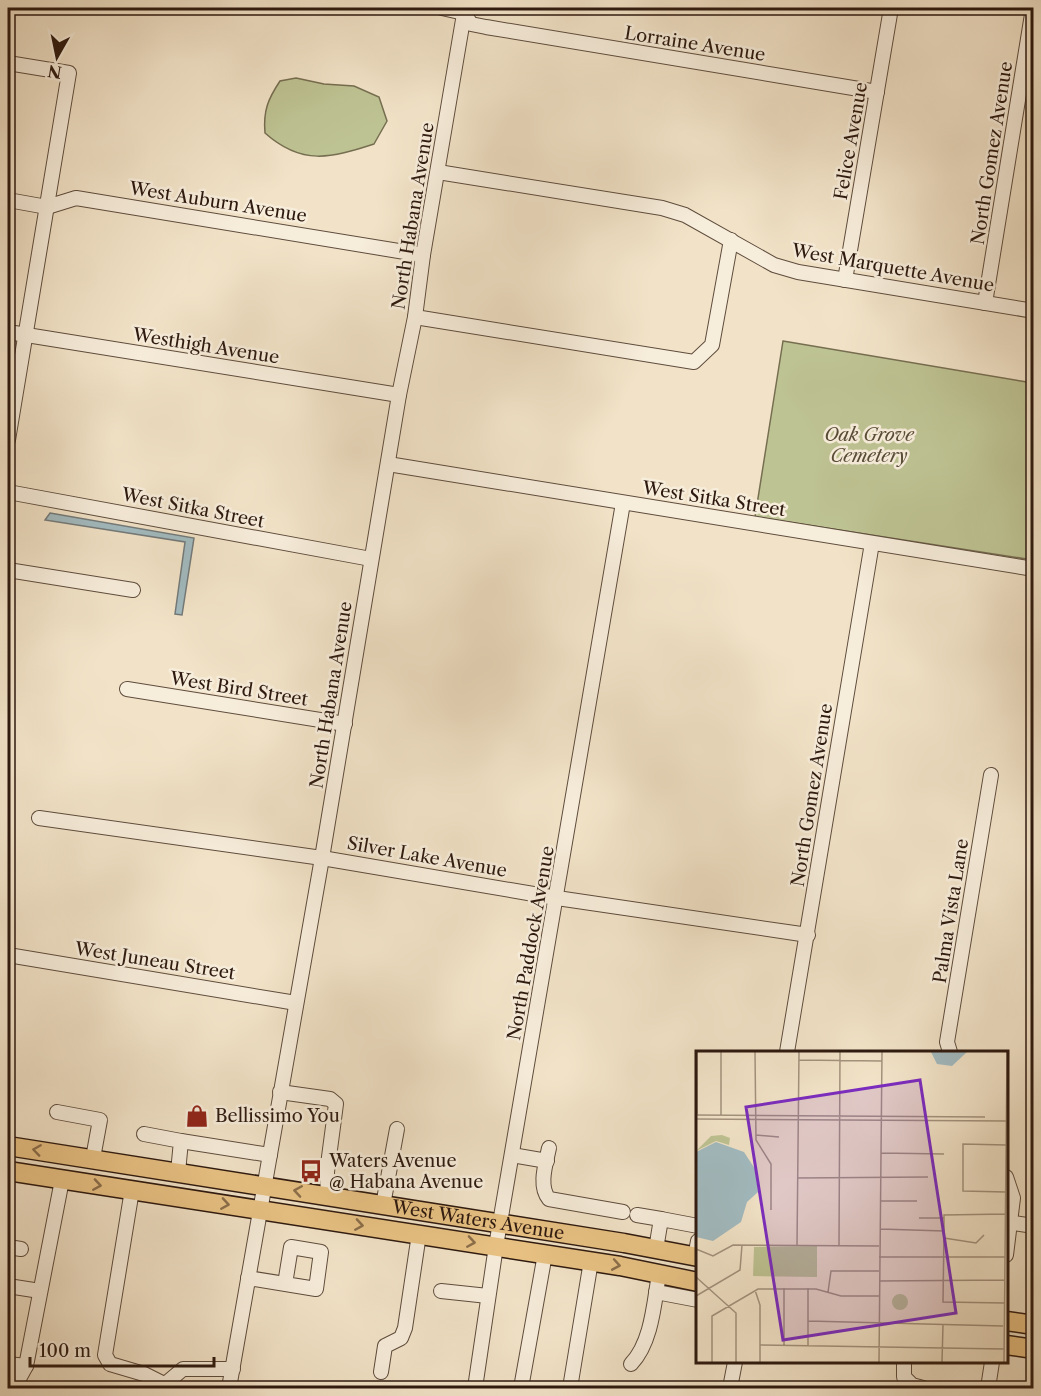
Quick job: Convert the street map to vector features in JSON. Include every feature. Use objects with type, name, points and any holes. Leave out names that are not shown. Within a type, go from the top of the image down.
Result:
[{"type":"main road","name":"West Waters Avenue","points":[[8,1146],[656,1249],[696,1252]]},
{"type":"main road","points":[[62,1180],[67,1154]]},
{"type":"main road","name":"West Waters Avenue","points":[[8,1171],[591,1261],[696,1282]]},
{"type":"main road","points":[[1008,1321],[1034,1325]]},
{"type":"main road","points":[[1008,1345],[1034,1350]]},
{"type":"street","name":"Lorraine Avenue","points":[[442,8],[464,10],[471,24],[486,27],[877,93]]},
{"type":"street","name":"Felice Avenue","points":[[845,280],[891,8]]},
{"type":"street","name":"North Gomez Avenue","points":[[986,303],[1034,8]]},
{"type":"street","name":"North Habana Avenue","points":[[230,1389],[345,724],[399,395],[415,317],[423,255],[464,10]]},
{"type":"street","points":[[8,63],[69,73],[8,440]]},
{"type":"street","name":"West Marquette Avenue","points":[[438,172],[662,208],[685,215],[774,265],[798,272],[1034,311]]},
{"type":"street","name":"West Auburn Avenue","points":[[8,200],[47,207],[76,198],[423,255]]},
{"type":"street","points":[[415,317],[694,362],[712,345],[731,240]]},
{"type":"street","name":"Westhigh Avenue","points":[[8,332],[399,395]]},
{"type":"street","name":"West Sitka Street","points":[[388,464],[1034,569]]},
{"type":"street","name":"West Sitka Street","points":[[8,492],[371,559]]},
{"type":"street","name":"North Paddock Avenue","points":[[475,1389],[496,1246],[623,503]]},
{"type":"street","name":"North Gomez Avenue","points":[[787,1051],[872,543]]},
{"type":"street","points":[[8,570],[133,590]]},
{"type":"street","name":"West Bird Street","points":[[127,689],[345,724]]},
{"type":"street","name":"Palma Vista Lane","points":[[949,1051],[947,1042],[991,775]]},
{"type":"street","name":"Silver Lake Avenue","points":[[39,818],[322,858],[557,898],[807,935]]},
{"type":"street","name":"West Juneau Street","points":[[8,955],[296,1003]]},
{"type":"street","points":[[280,1092],[330,1099],[336,1104],[327,1172],[328,1196]]},
{"type":"street","points":[[57,1112],[100,1120],[93,1158]]},
{"type":"street","points":[[383,1205],[397,1129]]},
{"type":"street","points":[[144,1134],[270,1155]]},
{"type":"street","points":[[178,1172],[181,1141]]},
{"type":"street","points":[[512,1155],[548,1154],[543,1186],[544,1193],[549,1199],[696,1226]]},
{"type":"street","points":[[14,1389],[26,1366],[62,1180]]},
{"type":"street","points":[[1008,1183],[1013,1198],[1008,1223],[1034,1226]]},
{"type":"street","points":[[132,1190],[105,1354],[110,1364],[144,1374],[168,1387],[183,1369],[233,1369]]},
{"type":"street","points":[[656,1249],[661,1219]]},
{"type":"street","points":[[381,1372],[385,1346],[401,1338],[405,1328],[419,1234]]},
{"type":"street","points":[[521,1389],[545,1254]]},
{"type":"street","points":[[570,1389],[591,1261]]},
{"type":"street","points":[[631,1364],[640,1355],[647,1333],[659,1274]]},
{"type":"street","points":[[248,1278],[285,1284]]},
{"type":"street","points":[[8,1286],[40,1291]]},
{"type":"street","points":[[441,1291],[488,1296]]},
{"type":"street","points":[[656,1292],[696,1300]]},
{"type":"street","points":[[730,1389],[735,1363]]},
{"type":"street","points":[[904,1363],[904,1377],[912,1385],[923,1389]]},
{"type":"street","points":[[988,1389],[992,1363]]},
{"type":"street","points":[[8,1364],[26,1366]]},
{"type":"green space","points":[[296,78],[324,84],[354,86],[379,97],[387,121],[374,144],[344,153],[304,155],[279,144],[265,133],[267,106],[272,94],[280,81]]},
{"type":"green space","name":"Oak Grove Cemetery","points":[[783,341],[1033,383],[1033,560],[755,517]]},
{"type":"water","points":[[50,513],[194,538],[182,615],[175,614],[185,542],[45,520]]},
{"type":"place","name":"Bellissimo You","points":[[197,1116]]},
{"type":"place","name":"Waters Avenue @ Habana Avenue","points":[[311,1171]]}]
